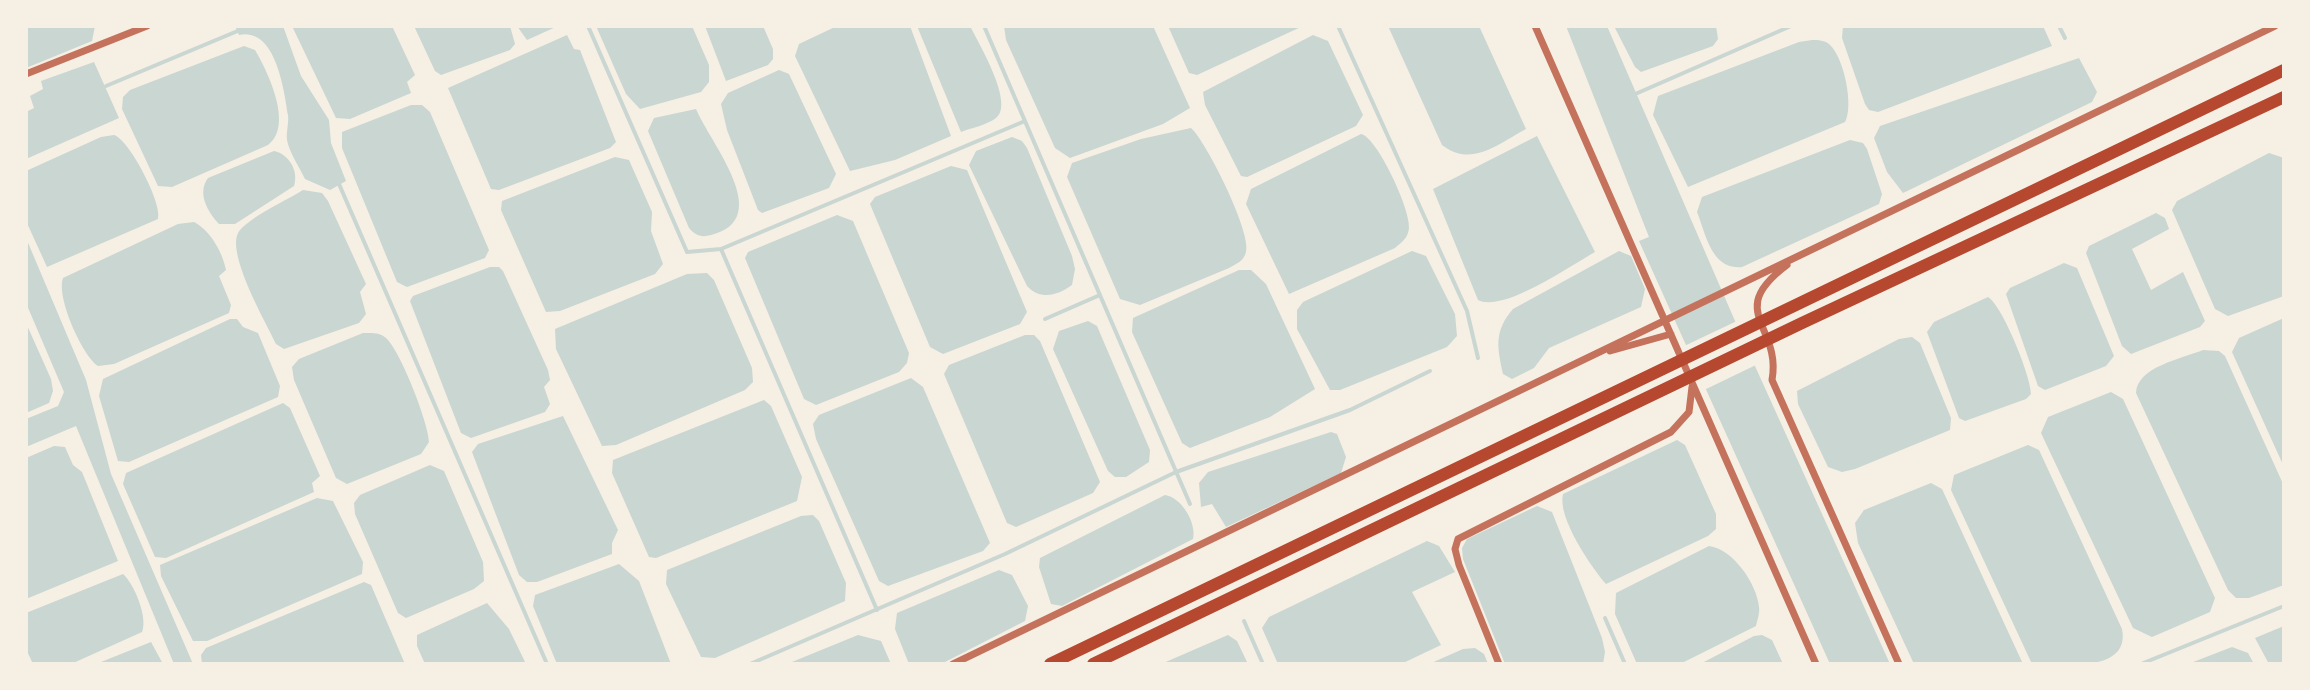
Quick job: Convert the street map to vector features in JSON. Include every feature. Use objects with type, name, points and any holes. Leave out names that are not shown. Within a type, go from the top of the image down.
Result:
[{"type":"highway","points":[[1050,664],[2284,70]]},
{"type":"highway","points":[[1093,664],[1802,323],[2284,97]]},
{"type":"street","points":[[26,74],[147,26]]},
{"type":"street","points":[[1535,26],[1816,664]]},
{"type":"street","points":[[953,664],[2275,26]]},
{"type":"street","points":[[1804,253],[1766,281],[1758,296],[1756,311],[1773,353],[1772,380],[1899,664]]},
{"type":"street","points":[[1592,356],[1671,334]]},
{"type":"street","points":[[1499,664],[1459,565],[1455,549],[1458,539],[1671,432],[1689,412],[1692,394],[1690,377]]},
{"type":"shaded area","points":[[26,26],[95,26],[92,41],[26,68]]},
{"type":"shaded area","points":[[235,26],[283,26],[301,76],[329,120],[331,143],[346,181],[330,190],[305,179],[288,145],[288,115],[276,62],[261,40],[251,35],[239,35]]},
{"type":"shaded area","points":[[292,26],[392,26],[415,75],[407,82],[411,93],[350,119],[336,118]]},
{"type":"shaded area","points":[[414,26],[510,26],[515,44],[510,50],[441,75],[435,71]]},
{"type":"shaded area","points":[[517,26],[558,26],[527,40]]},
{"type":"shaded area","points":[[596,26],[692,26],[709,65],[709,82],[701,92],[640,109],[626,94]]},
{"type":"shaded area","points":[[705,26],[763,26],[773,49],[773,59],[768,65],[726,81]]},
{"type":"shaded area","points":[[837,26],[910,26],[951,136],[895,160],[850,171],[795,56],[799,44]]},
{"type":"shaded area","points":[[917,26],[970,26],[998,87],[1001,111],[996,118],[961,132]]},
{"type":"shaded area","points":[[1004,26],[1153,26],[1190,108],[1163,124],[1070,158],[1055,148],[1006,40]]},
{"type":"shaded area","points":[[1168,26],[1303,26],[1197,75],[1189,73]]},
{"type":"shaded area","points":[[1388,26],[1479,26],[1526,129],[1495,147],[1474,154],[1453,152],[1442,145]]},
{"type":"shaded area","points":[[1566,26],[1607,26],[1745,344],[1890,664],[1830,664],[1639,241],[1649,237]]},
{"type":"shaded area","points":[[1614,26],[1716,26],[1718,39],[1713,46],[1641,72],[1635,67]]},
{"type":"shaded area","points":[[1843,26],[2043,26],[2052,46],[1878,112],[1869,110],[1865,104],[1842,38]]},
{"type":"shaded area","points":[[567,35],[574,49],[580,50],[616,142],[610,148],[499,190],[491,189],[448,88]]},
{"type":"shaded area","points":[[1313,35],[1328,41],[1363,115],[1356,126],[1247,177],[1241,176],[1205,105],[1203,92]]},
{"type":"shaded area","points":[[1812,40],[1828,43],[1840,60],[1848,94],[1845,122],[1688,187],[1653,115],[1658,96],[1799,42]]},
{"type":"shaded area","points":[[244,46],[255,50],[272,85],[279,112],[275,136],[268,145],[172,187],[158,186],[122,109],[123,97],[130,90]]},
{"type":"shaded area","points":[[2079,58],[2097,92],[2092,102],[1903,193],[1887,172],[1874,138],[1880,126]]},
{"type":"shaded area","points":[[94,62],[119,118],[26,159],[26,112],[34,108],[30,96],[43,89],[41,81]]},
{"type":"shaded area","points":[[779,70],[789,74],[836,174],[829,188],[762,213],[758,210],[727,130],[721,104],[728,93]]},
{"type":"shaded area","points":[[411,105],[422,105],[430,112],[489,250],[485,258],[407,287],[397,282],[342,148],[342,132]]},
{"type":"shaded area","points":[[696,109],[724,160],[739,197],[738,213],[730,226],[704,236],[689,228],[648,131],[654,118]]},
{"type":"shaded area","points":[[1191,128],[1207,150],[1235,208],[1246,242],[1245,255],[1229,268],[1140,305],[1120,299],[1067,177],[1072,163],[1141,139]]},
{"type":"shaded area","points":[[1361,134],[1376,147],[1392,175],[1405,206],[1409,228],[1407,234],[1395,248],[1289,294],[1246,204],[1251,189]]},
{"type":"shaded area","points":[[114,135],[128,148],[144,173],[155,200],[158,219],[47,267],[26,221],[26,171],[101,137]]},
{"type":"shaded area","points":[[1537,136],[1595,252],[1519,294],[1503,300],[1478,300],[1433,189]]},
{"type":"shaded area","points":[[1012,137],[1022,141],[1027,148],[1072,256],[1075,269],[1072,285],[1055,294],[1038,294],[1027,286],[969,165],[976,151]]},
{"type":"shaded area","points":[[1850,140],[1863,143],[1867,149],[1882,194],[1879,204],[1742,267],[1723,263],[1717,257],[1697,212],[1702,197]]},
{"type":"shaded area","points":[[274,151],[292,164],[294,186],[235,224],[219,224],[203,196],[208,178]]},
{"type":"shaded area","points":[[2269,153],[2284,158],[2284,296],[2228,316],[2215,309],[2172,210],[2177,201]]},
{"type":"shaded area","points":[[615,157],[629,160],[652,212],[651,231],[663,264],[655,274],[560,311],[546,312],[501,210],[502,201]]},
{"type":"shaded area","points":[[951,166],[967,170],[1027,312],[1020,324],[943,354],[930,347],[870,204],[875,197]]},
{"type":"shaded area","points":[[303,190],[322,193],[328,201],[366,284],[360,292],[366,314],[359,323],[284,349],[276,344],[248,286],[241,269],[236,239],[240,230],[254,219]]},
{"type":"shaded area","points":[[2156,213],[2165,218],[2169,229],[2132,249],[2151,290],[2183,272],[2205,321],[2200,327],[2131,354],[2122,346],[2086,253],[2089,246]]},
{"type":"shaded area","points":[[837,215],[853,221],[909,353],[907,363],[899,372],[816,405],[804,399],[745,258],[748,252]]},
{"type":"shaded area","points":[[194,222],[210,236],[222,256],[226,270],[219,276],[231,305],[229,313],[114,364],[98,366],[85,350],[72,325],[63,298],[63,278],[178,224]]},
{"type":"shaded area","points":[[26,238],[86,380],[111,474],[193,664],[174,664],[76,426],[26,447],[26,419],[58,406],[64,392],[26,303]]},
{"type":"shaded area","points":[[1412,251],[1426,256],[1455,314],[1457,336],[1447,347],[1340,390],[1330,390],[1297,329],[1297,310],[1303,302]]},
{"type":"shaded area","points":[[1619,251],[1631,256],[1645,289],[1641,307],[1549,348],[1534,368],[1512,379],[1503,374],[1499,356],[1500,332],[1513,309]]},
{"type":"shaded area","points":[[2064,263],[2077,268],[2114,356],[2106,366],[2045,390],[2038,386],[2006,294],[2010,288]]},
{"type":"shaded area","points":[[490,267],[499,267],[503,271],[548,370],[550,380],[544,387],[550,404],[545,412],[471,438],[461,433],[410,301],[413,296]]},
{"type":"shaded area","points":[[1239,270],[1251,270],[1266,284],[1315,389],[1270,417],[1190,448],[1182,443],[1132,332],[1133,318]]},
{"type":"shaded area","points":[[707,273],[714,280],[752,368],[753,382],[745,390],[616,445],[602,446],[556,349],[555,329],[687,274]]},
{"type":"shaded area","points":[[1988,297],[2001,313],[2015,342],[2031,394],[2026,399],[1965,421],[1959,418],[1927,332],[1934,322]]},
{"type":"shaded area","points":[[2284,318],[2284,467],[2232,352],[2239,338]]},
{"type":"shaded area","points":[[230,319],[237,319],[243,327],[258,333],[280,386],[278,397],[129,462],[118,461],[99,396],[103,379]]},
{"type":"shaded area","points":[[1088,321],[1097,326],[1150,450],[1149,462],[1126,477],[1115,477],[1108,471],[1053,349],[1059,331]]},
{"type":"shaded area","points":[[26,323],[51,379],[53,391],[49,403],[26,413]]},
{"type":"shaded area","points":[[363,333],[381,335],[392,345],[413,388],[429,442],[421,454],[347,484],[336,478],[294,380],[292,367],[299,359]]},
{"type":"shaded area","points":[[1025,335],[1034,335],[1040,341],[1100,482],[1093,493],[1016,527],[1007,523],[944,374],[949,365]]},
{"type":"shaded area","points":[[1912,337],[1920,343],[1951,418],[1950,430],[1855,469],[1842,472],[1828,467],[1798,404],[1797,391],[1899,339]]},
{"type":"shaded area","points":[[2203,350],[2219,351],[2225,356],[2284,486],[2284,585],[2249,598],[2236,598],[2228,590],[2136,393],[2138,384],[2152,370]]},
{"type":"shaded area","points":[[911,378],[923,387],[990,543],[983,551],[888,586],[879,581],[816,439],[813,424],[819,415]]},
{"type":"shaded area","points":[[2111,392],[2123,399],[2215,598],[2210,612],[2152,637],[2133,628],[2041,433],[2048,417]]},
{"type":"shaded area","points":[[764,400],[771,406],[802,477],[797,501],[656,558],[649,557],[612,473],[613,460]]},
{"type":"shaded area","points":[[283,403],[290,408],[320,476],[312,483],[314,492],[166,558],[155,557],[123,484],[126,473]]},
{"type":"shaded area","points":[[563,416],[618,530],[612,543],[612,554],[537,582],[527,582],[519,575],[472,452],[478,444]]},
{"type":"shaded area","points":[[1331,432],[1337,434],[1346,457],[1341,473],[1226,527],[1212,504],[1201,507],[1199,483],[1208,472]]},
{"type":"shaded area","points":[[1677,440],[1685,445],[1716,514],[1716,529],[1708,536],[1606,584],[1570,528],[1563,494]]},
{"type":"shaded area","points":[[2028,445],[2039,450],[2122,629],[2122,643],[2116,653],[2105,660],[2075,665],[2032,664],[1951,490],[1954,475]]},
{"type":"shaded area","points":[[54,446],[65,447],[73,465],[82,472],[118,561],[26,599],[26,458]]},
{"type":"shaded area","points":[[430,465],[444,471],[483,562],[484,581],[474,589],[406,618],[398,613],[355,514],[354,503],[360,495]]},
{"type":"shaded area","points":[[1931,483],[1942,489],[2023,664],[1914,664],[1858,543],[1855,523],[1864,510]]},
{"type":"shaded area","points":[[1165,495],[1177,500],[1186,512],[1193,526],[1193,539],[1062,606],[1051,604],[1039,567],[1040,558]]},
{"type":"shaded area","points":[[317,498],[333,501],[363,562],[362,574],[207,641],[193,641],[161,576],[160,565]]},
{"type":"shaded area","points":[[1537,506],[1552,512],[1602,638],[1605,652],[1603,664],[1505,664],[1463,559],[1462,548],[1467,539]]},
{"type":"shaded area","points":[[813,515],[819,521],[846,583],[845,601],[715,658],[701,657],[666,584],[667,570],[801,516]]},
{"type":"shaded area","points":[[1427,541],[1439,546],[1455,572],[1412,592],[1441,645],[1401,664],[1278,664],[1262,628],[1269,617]]},
{"type":"shaded area","points":[[1709,546],[1727,554],[1749,578],[1759,607],[1756,626],[1680,664],[1637,664],[1615,614],[1616,593]]},
{"type":"shaded area","points":[[619,564],[639,581],[671,664],[557,664],[533,606],[535,595]]},
{"type":"shaded area","points":[[999,570],[1012,575],[1028,606],[1025,621],[941,664],[909,664],[895,629],[897,613]]},
{"type":"shaded area","points":[[123,574],[139,602],[142,632],[71,664],[33,664],[26,649],[26,613]]},
{"type":"shaded area","points":[[364,582],[371,585],[405,664],[202,664],[201,655],[206,648]]},
{"type":"shaded area","points":[[487,603],[509,629],[526,664],[425,664],[417,646],[417,635]]},
{"type":"shaded area","points":[[2284,626],[2284,664],[2269,664],[2255,638]]},
{"type":"shaded area","points":[[858,635],[881,641],[891,664],[787,664]]},
{"type":"shaded area","points":[[1228,635],[1237,641],[1248,664],[1161,664]]},
{"type":"shaded area","points":[[1762,635],[1772,640],[1783,664],[1700,664],[1754,636]]},
{"type":"shaded area","points":[[151,642],[163,664],[96,664]]},
{"type":"shaded area","points":[[2232,647],[2248,653],[2254,664],[2188,664]]},
{"type":"shaded area","points":[[1475,648],[1484,654],[1488,664],[1429,664],[1463,649]]},
{"type":"pier","points":[[1739,320],[1758,364],[1700,392],[1680,348]]},
{"type":"waterway","points":[[588,26],[687,252],[721,249],[1025,121]]},
{"type":"waterway","points":[[984,26],[1190,504]]},
{"type":"waterway","points":[[1338,26],[1467,311],[1478,358]]},
{"type":"waterway","points":[[1633,95],[1791,26]]},
{"type":"waterway","points":[[2059,26],[2065,38]]},
{"type":"waterway","points":[[106,86],[240,30]]},
{"type":"waterway","points":[[339,184],[547,664]]},
{"type":"waterway","points":[[721,249],[877,610]]},
{"type":"waterway","points":[[1045,319],[1100,295]]},
{"type":"waterway","points":[[750,664],[1005,554],[1176,472],[1350,410],[1430,371]]},
{"type":"waterway","points":[[2141,664],[2284,606]]},
{"type":"waterway","points":[[1605,618],[1625,664]]},
{"type":"waterway","points":[[1244,621],[1263,664]]}]
